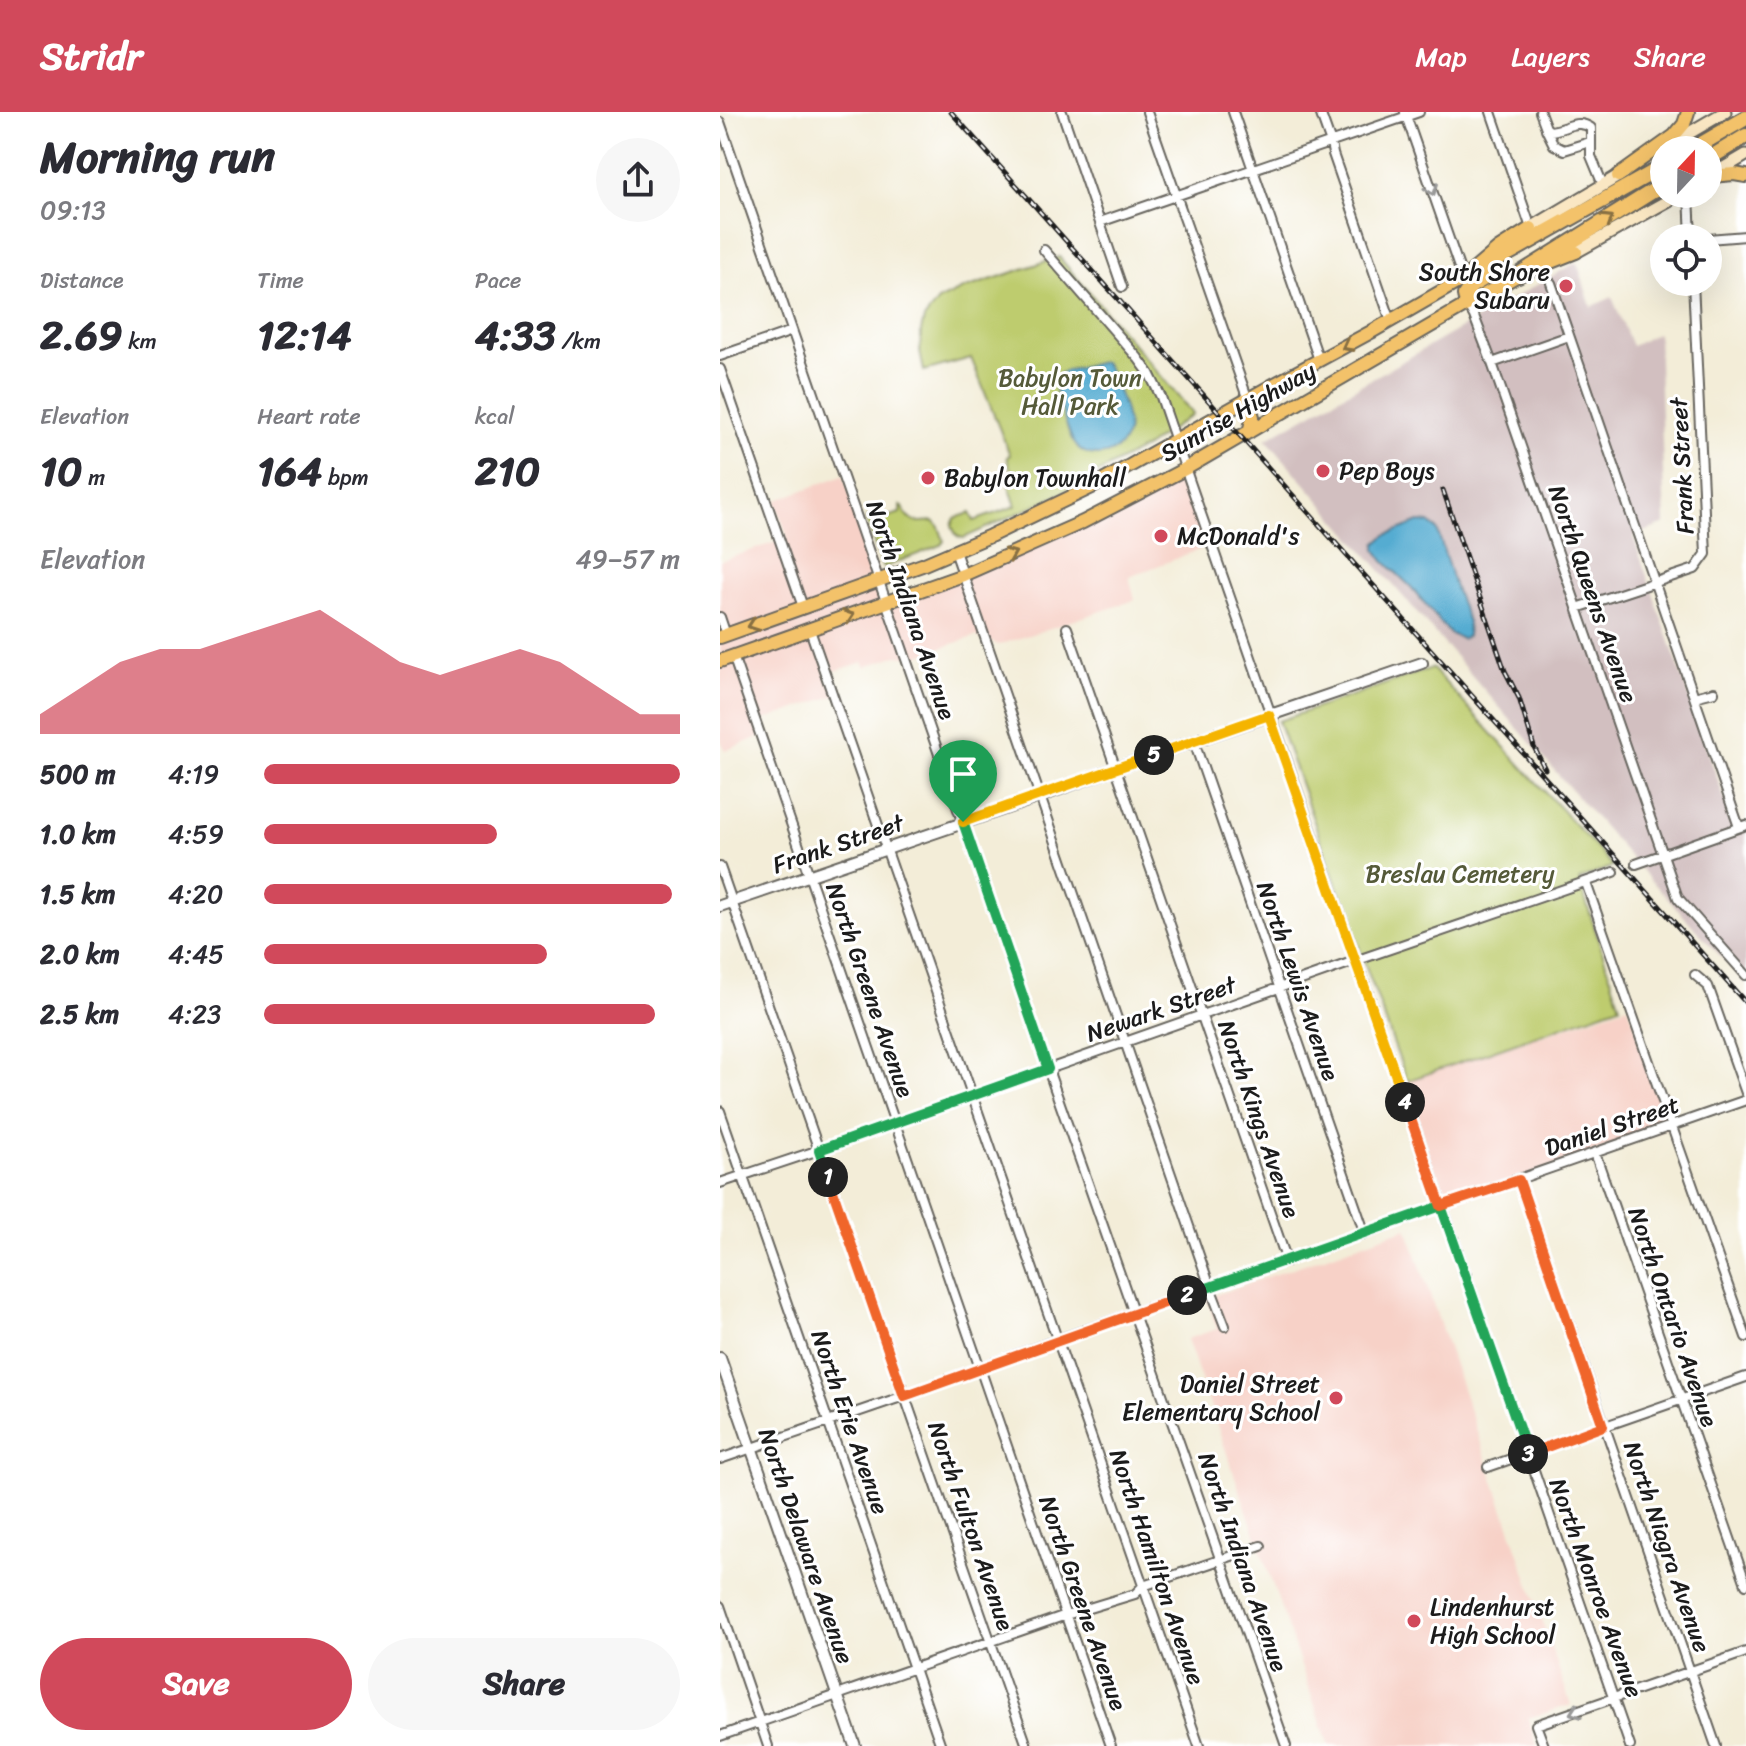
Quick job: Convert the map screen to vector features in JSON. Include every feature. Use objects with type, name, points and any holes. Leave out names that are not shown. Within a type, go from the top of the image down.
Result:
[{"type":"highway","points":[[1715,136],[1746,118]]},
{"type":"highway","points":[[1722,151],[1746,136]]},
{"type":"highway","name":"Sunrise Highway","points":[[1463,279],[1650,174]]},
{"type":"highway","name":"Sunrise Highway","points":[[1518,275],[1650,193]]},
{"type":"highway","points":[[1467,304],[1465,295],[1471,286],[1532,250],[1568,220]]},
{"type":"main road","points":[[1618,176],[1674,136],[1684,124],[1688,112]]},
{"type":"main road","points":[[1463,279],[1498,249],[1725,112]]},
{"type":"main road","points":[[1722,169],[1746,155]]},
{"type":"main road","points":[[1722,175],[1746,176]]},
{"type":"main road","points":[[1518,275],[1576,252],[1655,208]]},
{"type":"main road","name":"Sunrise Highway","points":[[720,661],[963,575],[1070,528],[1185,469],[1518,275]]},
{"type":"main road","name":"Sunrise Highway","points":[[723,636],[880,581],[1047,510],[1175,442],[1463,279]]},
{"type":"main road","points":[[1248,400],[1253,417],[1249,432]]},
{"type":"street","points":[[1062,112],[1122,287]]},
{"type":"street","points":[[1147,112],[1248,400]]},
{"type":"street","points":[[1233,112],[1319,360]]},
{"type":"street","points":[[1320,112],[1391,321]]},
{"type":"street","points":[[1100,222],[1419,112]]},
{"type":"street","points":[[1491,112],[1531,228]]},
{"type":"street","points":[[1540,112],[1554,145],[1564,150],[1590,142]]},
{"type":"street","points":[[1406,114],[1463,279]]},
{"type":"street","name":"North Indiana Avenue","points":[[720,122],[1286,1746]]},
{"type":"street","points":[[1546,128],[1554,131],[1579,123],[1591,128],[1591,156],[1603,185]]},
{"type":"street","points":[[1722,238],[1746,236]]},
{"type":"street","name":"North Monroe Avenue","points":[[1044,250],[1149,373],[1161,397],[1269,715],[1630,1746]]},
{"type":"street","points":[[1551,283],[1694,697],[1743,826],[1636,864]]},
{"type":"street","name":"Frank Street","points":[[1577,608],[1695,569],[1707,550],[1694,296]]},
{"type":"street","name":"North Queens Avenue","points":[[1467,304],[1492,363],[1678,898],[1746,975]]},
{"type":"street","points":[[720,356],[792,331]]},
{"type":"street","points":[[1492,363],[1569,336]]},
{"type":"street","points":[[720,369],[803,607]]},
{"type":"street","points":[[955,551],[1225,1326]]},
{"type":"street","points":[[720,617],[723,636]]},
{"type":"street","name":"North Kings Avenue","points":[[1067,628],[1287,1261]]},
{"type":"street","name":"North Hamilton Avenue","points":[[810,630],[1199,1746]]},
{"type":"street","name":"North Greene Avenue","points":[[733,656],[1111,1746]]},
{"type":"street","name":"Frank Street","points":[[720,906],[1422,663]]},
{"type":"street","points":[[1694,697],[1714,692]]},
{"type":"street","name":"North Lewis Avenue","points":[[1194,742],[1365,1234]]},
{"type":"street","name":"North Fulton Avenue","points":[[720,867],[1027,1746]]},
{"type":"street","name":"Newark Street","points":[[720,1183],[1614,872]]},
{"type":"street","points":[[1586,883],[1746,1337]]},
{"type":"street","points":[[1695,975],[1708,986],[1746,1093]]},
{"type":"street","name":"Daniel Street","points":[[720,1459],[1746,1100]]},
{"type":"street","name":"North Erie Avenue","points":[[720,1111],[941,1746]]},
{"type":"street","name":"North Ontario Avenue","points":[[1595,1153],[1746,1584]]},
{"type":"street","name":"North Niagra Avenue","points":[[1519,1180],[1716,1746]]},
{"type":"street","name":"North Delaware Avenue","points":[[720,1358],[855,1746]]},
{"type":"street","points":[[1488,1467],[1746,1377]]},
{"type":"street","points":[[720,1736],[1066,1615],[1135,1594],[1143,1586],[1261,1546]]},
{"type":"street","points":[[720,1606],[768,1746]]},
{"type":"street","points":[[1544,1746],[1536,1725],[1746,1652]]},
{"type":"shaded area","points":[[1577,262],[1591,307],[1612,297],[1632,346],[1658,333],[1665,524],[1633,536],[1736,832],[1746,828],[1746,984],[1636,864],[1266,439]]},
{"type":"shaded area","points":[[1185,469],[1211,545],[1129,577],[1135,600],[999,645],[976,636],[914,657],[897,655],[866,667],[863,662],[832,672],[839,694],[762,721],[766,734],[725,751],[720,738],[720,561],[788,538],[775,501],[843,475],[888,603],[963,575]]},
{"type":"shaded area","points":[[1628,1006],[1672,1126],[1441,1206],[1399,1084]]},
{"type":"shaded area","points":[[1407,1228],[1571,1705],[1528,1718],[1537,1746],[1329,1746],[1187,1339],[1217,1329],[1207,1298]]},
{"type":"green space","name":"Babylon Town Hall Park","points":[[1059,257],[1193,414],[1146,447],[1071,489],[961,537],[952,525],[955,518],[970,513],[974,521],[1016,506],[1008,483],[1012,475],[1007,457],[1010,455],[971,358],[924,371],[920,352],[924,319],[938,301],[963,289]]},
{"type":"green space","points":[[900,506],[911,520],[934,521],[944,541],[941,545],[885,567],[866,520],[868,517],[872,522],[900,513]]},
{"type":"green space","name":"Breslau Cemetery","points":[[1432,668],[1613,866],[1579,880],[1620,1006],[1407,1081],[1278,721]]},
{"type":"water","points":[[1105,363],[1112,378],[1128,426],[1118,448],[1094,455],[1086,453],[1073,441],[1053,378],[1065,371]]},
{"type":"water","points":[[1419,522],[1429,523],[1437,529],[1468,622],[1467,636],[1462,639],[1450,634],[1376,550],[1376,544],[1386,535]]},
{"type":"railway","points":[[951,112],[1746,1003]]},
{"type":"railway","points":[[1443,490],[1505,671],[1519,698],[1534,747],[1545,769]]},
{"type":"place","name":"South Shore Subaru","points":[[1566,286]]},
{"type":"place","name":"Pep Boys","points":[[1323,471]]},
{"type":"place","name":"Babylon Townhall","points":[[928,478]]},
{"type":"place","name":"McDonald's","points":[[1161,536]]},
{"type":"place","name":"Daniel Street Elementary School","points":[[1336,1398]]},
{"type":"place","name":"Lindenhurst High School","points":[[1414,1621]]},
{"type":"route","points":[[963,822],[1048,1069],[819,1150],[904,1396],[1441,1206],[1527,1454],[1603,1426],[1519,1180],[1441,1206],[1269,715],[963,822]]}]
